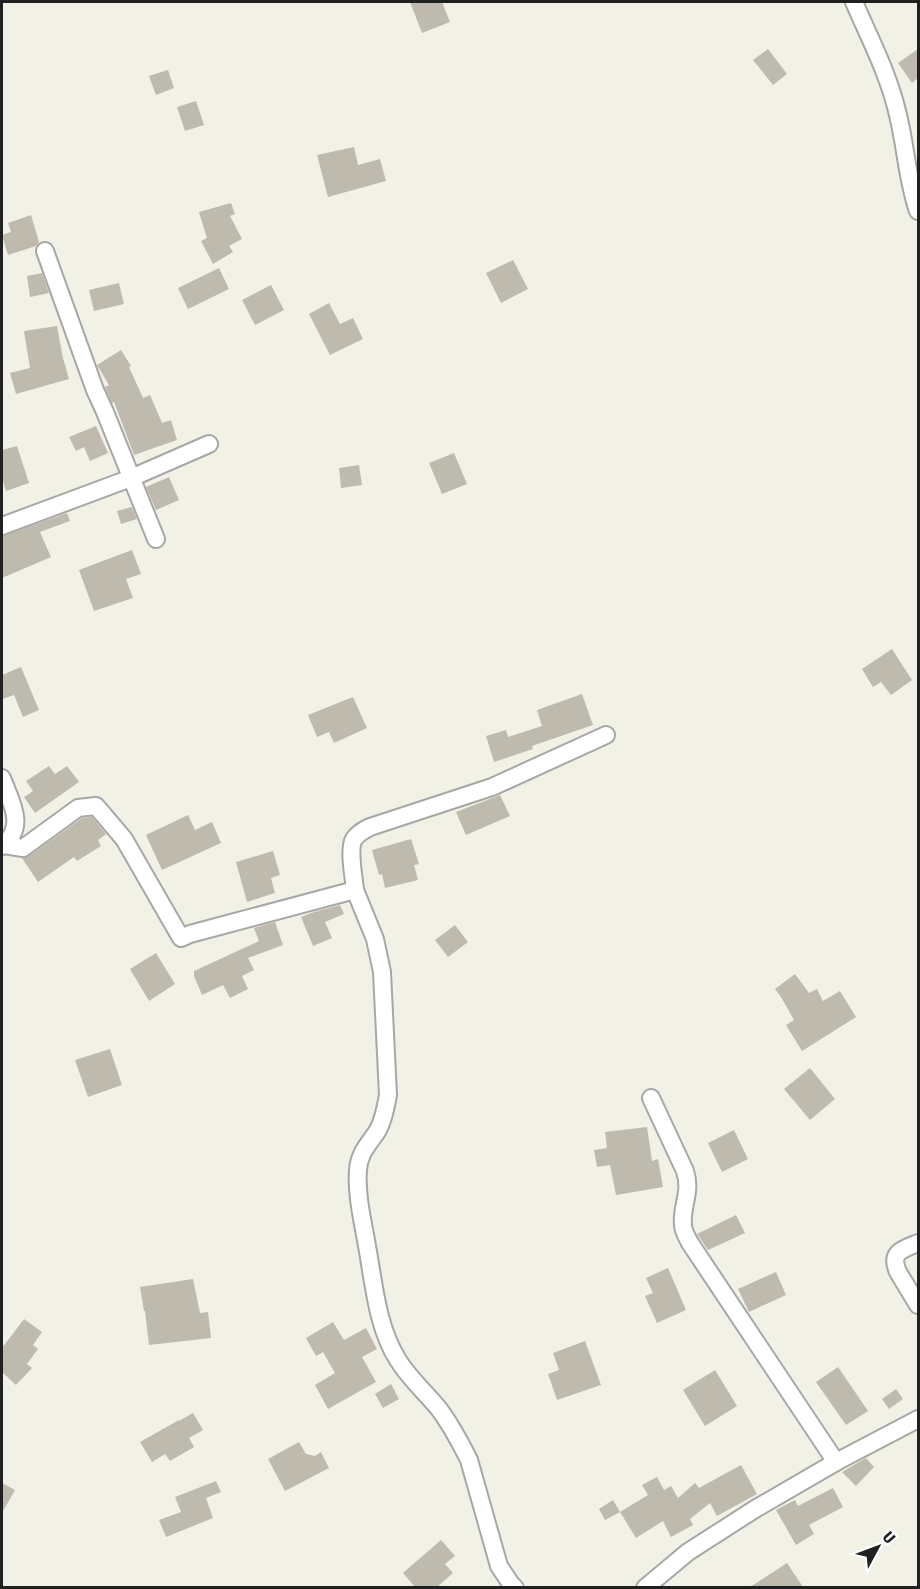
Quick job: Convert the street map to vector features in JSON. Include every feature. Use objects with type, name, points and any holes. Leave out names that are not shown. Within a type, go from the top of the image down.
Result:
[{"type":"street","points":[[854,2],[889,81],[918,211]]},
{"type":"street","points":[[45,250],[95,390],[156,539]]},
{"type":"street","points":[[2,526],[131,478],[209,444]]},
{"type":"street","points":[[516,1587],[511,1584],[499,1566],[469,1460],[461,1444],[438,1409],[398,1360],[381,1322],[361,1211],[358,1168],[363,1152],[378,1129],[385,1112],[388,1095],[382,972],[375,939],[355,890],[351,846],[354,838],[360,832],[370,827],[492,787],[606,735]]},
{"type":"street","points":[[2,778],[16,822],[12,837],[3,845]]},
{"type":"street","points":[[3,845],[23,848],[78,808],[96,806],[124,839],[181,938],[355,890]]},
{"type":"street","points":[[651,1098],[688,1182],[682,1223],[690,1243],[836,1462]]},
{"type":"street","points":[[918,1243],[900,1250],[895,1258],[897,1272],[918,1305]]},
{"type":"street","points":[[645,1587],[687,1552],[755,1509],[836,1462],[918,1419]]},
{"type":"building","points":[[410,2],[442,2],[450,22],[422,33]]},
{"type":"building","points":[[768,49],[787,74],[773,85],[753,60]]},
{"type":"building","points":[[918,49],[918,78],[912,83],[898,63]]},
{"type":"building","points":[[168,70],[174,88],[156,95],[149,76]]},
{"type":"building","points":[[196,101],[204,125],[185,131],[177,107]]},
{"type":"building","points":[[354,147],[358,165],[380,159],[386,181],[328,197],[317,155]]},
{"type":"building","points":[[231,203],[235,214],[230,216],[242,239],[229,246],[233,252],[213,264],[201,241],[207,238],[199,212]]},
{"type":"building","points":[[31,215],[39,242],[36,246],[8,255],[2,235],[11,232],[8,223]]},
{"type":"building","points":[[513,260],[528,289],[501,303],[486,273]]},
{"type":"building","points":[[219,268],[229,289],[188,309],[178,288]]},
{"type":"building","points":[[42,273],[49,293],[30,297],[27,276]]},
{"type":"building","points":[[119,283],[124,304],[94,311],[89,290]]},
{"type":"building","points":[[271,285],[284,310],[255,325],[242,300]]},
{"type":"building","points":[[329,303],[340,324],[353,318],[363,339],[330,355],[309,314]]},
{"type":"building","points":[[57,326],[69,379],[16,394],[10,373],[30,368],[24,331]]},
{"type":"building","points":[[121,350],[131,366],[129,367],[143,398],[150,395],[162,423],[171,420],[177,440],[134,455],[114,402],[112,403],[105,387],[109,385],[97,365]]},
{"type":"building","points":[[96,426],[108,453],[90,461],[84,447],[76,451],[69,437]]},
{"type":"building","points":[[17,446],[29,483],[6,491],[2,478],[2,450]]},
{"type":"building","points":[[454,453],[467,484],[442,494],[429,463]]},
{"type":"building","points":[[359,465],[362,485],[341,488],[339,468]]},
{"type":"building","points":[[169,477],[179,500],[156,510],[146,487]]},
{"type":"building","points":[[132,507],[137,519],[121,524],[117,511]]},
{"type":"building","points":[[67,513],[70,521],[40,532],[51,557],[2,578],[2,536]]},
{"type":"building","points":[[132,550],[141,574],[126,579],[133,598],[94,611],[79,570]]},
{"type":"building","points":[[892,649],[912,680],[891,695],[881,682],[873,687],[862,669]]},
{"type":"building","points":[[21,667],[39,710],[23,717],[14,695],[2,699],[2,675]]},
{"type":"building","points":[[582,694],[593,725],[494,762],[486,736],[506,730],[508,737],[542,726],[537,710]]},
{"type":"building","points":[[353,697],[367,728],[334,743],[329,732],[317,737],[308,715]]},
{"type":"building","points":[[49,766],[55,774],[67,766],[79,782],[35,813],[24,797],[33,791],[26,781]]},
{"type":"building","points":[[500,795],[510,816],[466,835],[456,812]]},
{"type":"building","points":[[188,815],[195,830],[212,822],[221,843],[162,870],[146,835]]},
{"type":"building","points":[[92,817],[106,834],[98,840],[101,846],[77,861],[74,857],[38,882],[22,858],[29,856],[82,818]]},
{"type":"building","points":[[411,839],[419,864],[414,865],[418,880],[385,888],[372,850]]},
{"type":"building","points":[[273,851],[280,875],[271,878],[275,893],[247,902],[236,862]]},
{"type":"building","points":[[340,905],[344,914],[325,922],[332,938],[313,946],[301,917]]},
{"type":"building","points":[[275,922],[283,945],[248,958],[254,970],[242,976],[248,989],[230,998],[223,985],[202,995],[194,971],[259,941],[254,928]]},
{"type":"building","points":[[455,925],[468,942],[448,957],[435,940]]},
{"type":"building","points":[[156,953],[175,984],[149,1001],[130,969]]},
{"type":"building","points":[[795,974],[809,993],[817,989],[823,1001],[840,991],[856,1017],[802,1051],[786,1025],[794,1020],[775,989]]},
{"type":"building","points":[[110,1049],[122,1085],[88,1097],[75,1060]]},
{"type":"building","points":[[810,1068],[835,1099],[810,1120],[784,1089]]},
{"type":"building","points":[[647,1127],[652,1161],[658,1159],[663,1187],[616,1195],[610,1165],[597,1167],[594,1150],[607,1148],[605,1132]]},
{"type":"building","points":[[734,1130],[748,1159],[722,1172],[708,1143]]},
{"type":"building","points":[[736,1215],[745,1233],[708,1250],[697,1234]]},
{"type":"building","points":[[668,1268],[686,1310],[657,1323],[645,1296],[653,1293],[646,1278]]},
{"type":"building","points":[[776,1272],[786,1295],[749,1312],[738,1289]]},
{"type":"building","points":[[193,1279],[200,1313],[208,1312],[211,1338],[149,1345],[140,1287]]},
{"type":"building","points":[[24,1319],[42,1332],[33,1345],[38,1349],[27,1364],[32,1368],[16,1385],[2,1372],[2,1348]]},
{"type":"building","points":[[333,1322],[344,1340],[366,1328],[377,1349],[362,1357],[376,1382],[328,1409],[315,1385],[335,1373],[323,1352],[316,1356],[306,1338]]},
{"type":"building","points":[[585,1341],[601,1385],[557,1400],[548,1374],[559,1370],[553,1353]]},
{"type":"building","points":[[838,1367],[868,1411],[846,1425],[816,1382]]},
{"type":"building","points":[[715,1370],[737,1406],[705,1426],[683,1390]]},
{"type":"building","points":[[391,1384],[399,1399],[383,1408],[375,1394]]},
{"type":"building","points":[[896,1389],[903,1399],[889,1409],[882,1399]]},
{"type":"building","points":[[193,1413],[203,1430],[189,1438],[194,1447],[170,1461],[165,1454],[152,1462],[140,1442]]},
{"type":"building","points":[[299,1442],[306,1454],[315,1456],[321,1452],[329,1468],[285,1491],[268,1459]]},
{"type":"building","points":[[866,1458],[874,1467],[856,1486],[842,1472]]},
{"type":"building","points":[[741,1465],[757,1494],[717,1516],[710,1503],[690,1519],[693,1525],[671,1537],[663,1521],[636,1538],[620,1512],[648,1495],[642,1485],[657,1477],[664,1490],[671,1486],[678,1498],[695,1483],[699,1488]]},
{"type":"building","points":[[216,1481],[221,1492],[206,1498],[213,1518],[166,1537],[159,1520],[181,1512],[175,1497]]},
{"type":"building","points":[[2,1483],[15,1490],[2,1513]]},
{"type":"building","points":[[833,1488],[843,1507],[809,1525],[814,1534],[796,1545],[776,1510],[795,1500],[798,1506]]},
{"type":"building","points":[[613,1500],[620,1512],[605,1520],[599,1509]]},
{"type":"building","points":[[441,1540],[455,1556],[445,1564],[453,1573],[437,1587],[415,1587],[403,1573]]},
{"type":"building","points":[[787,1563],[803,1587],[750,1587]]}]
